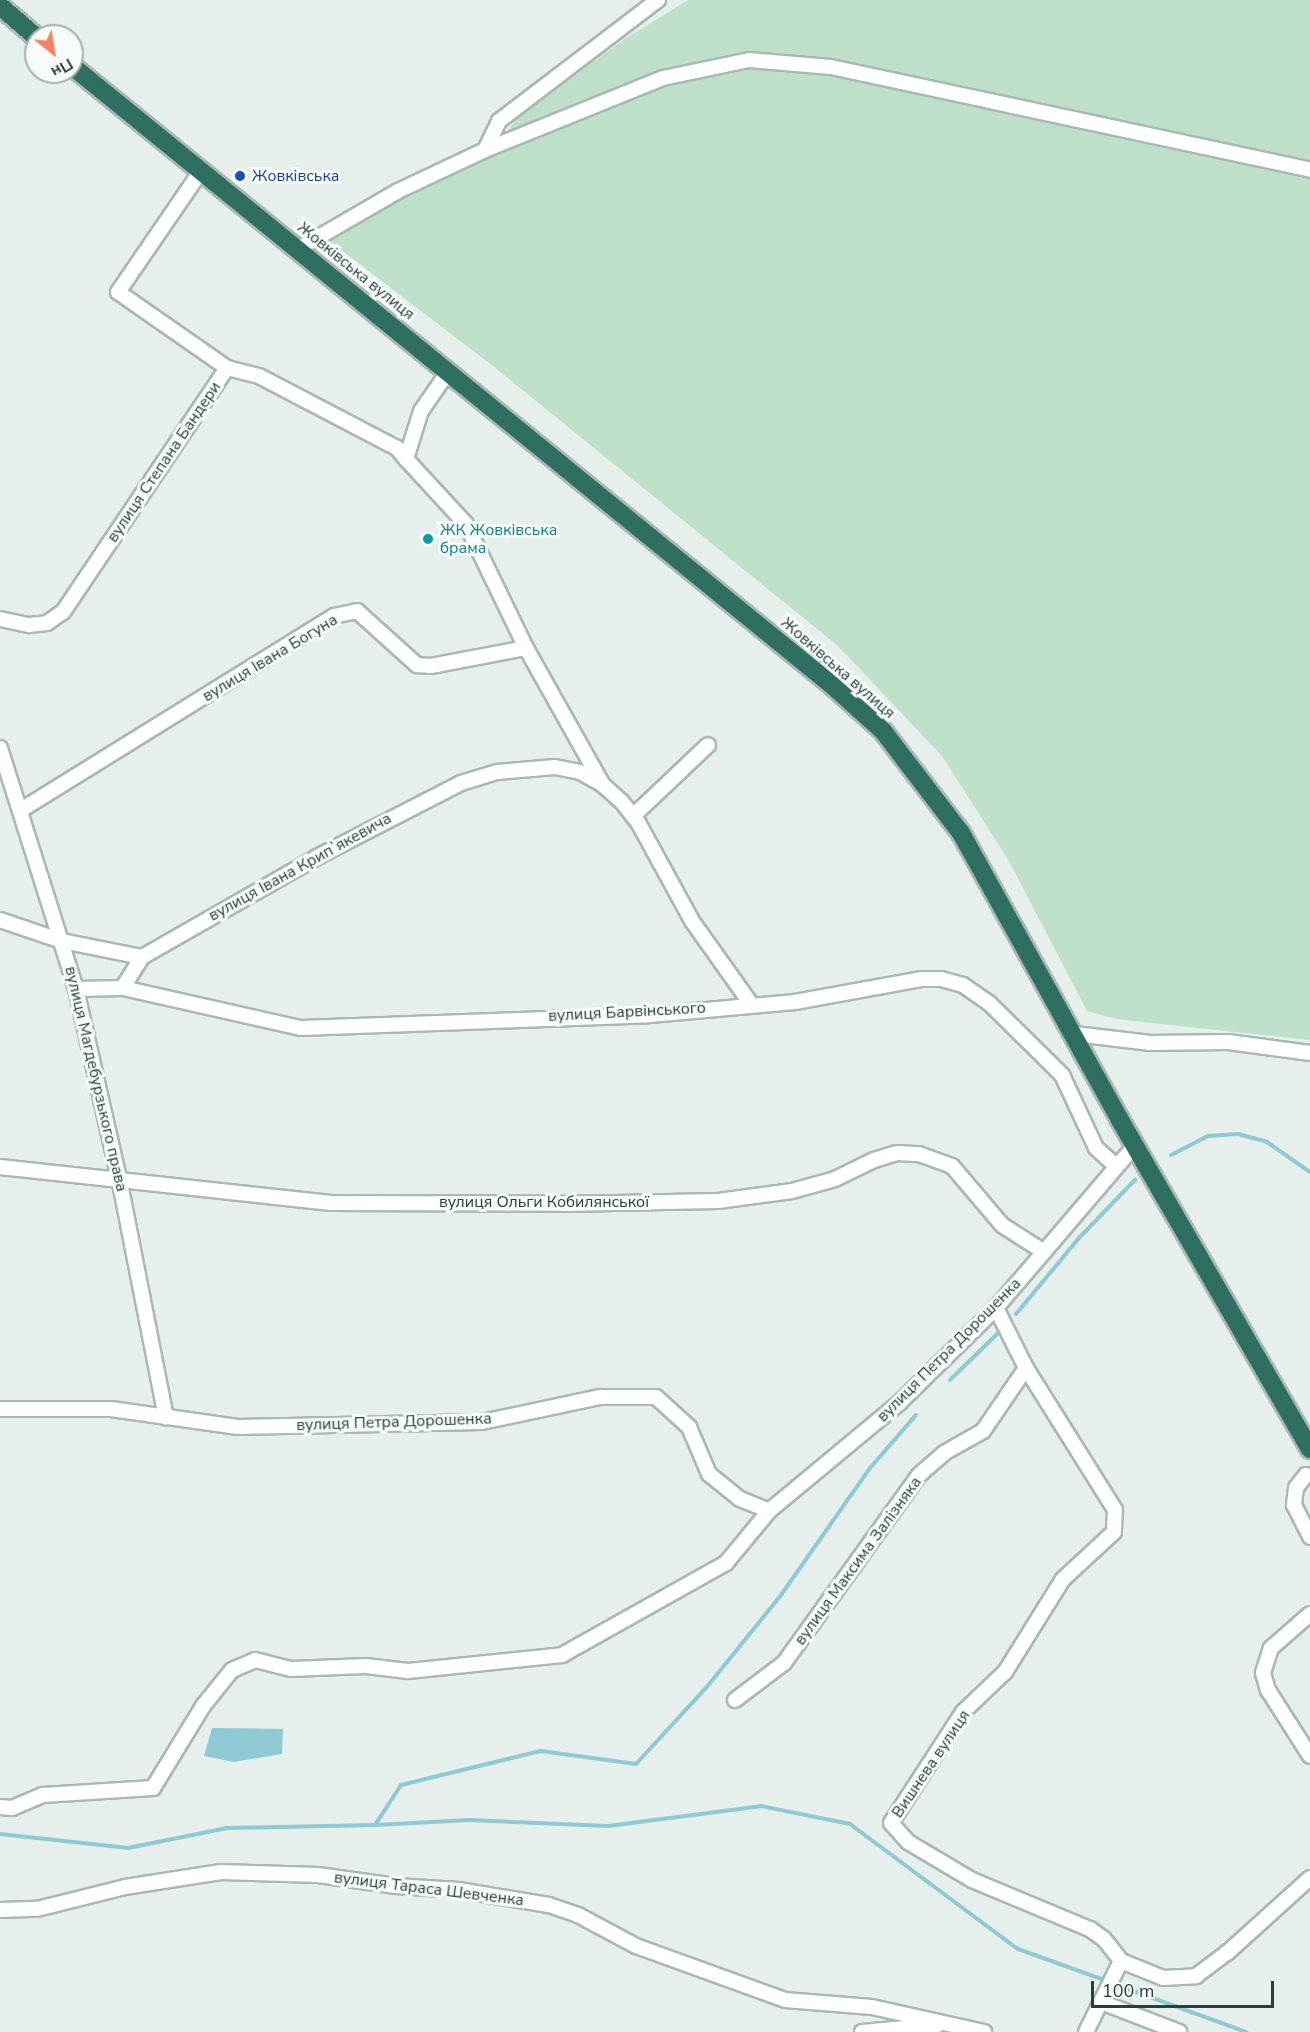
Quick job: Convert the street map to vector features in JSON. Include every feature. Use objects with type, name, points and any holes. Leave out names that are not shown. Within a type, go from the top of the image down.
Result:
[{"type":"highway","points":[[0,6],[24,27]]},
{"type":"highway","name":"Жовківська вулиця","points":[[84,76],[833,686],[883,731],[961,833],[1135,1145],[1310,1449]]},
{"type":"street","points":[[485,150],[499,121],[658,0]]},
{"type":"street","points":[[298,249],[398,191],[485,150],[663,78],[749,60],[831,67],[1310,170]]},
{"type":"street","name":"вулиця Степана Бандери","points":[[0,619],[29,625],[47,623],[63,612],[227,368],[118,292],[201,171]]},
{"type":"street","points":[[227,368],[259,376],[397,448],[466,524],[526,648]]},
{"type":"street","points":[[406,459],[422,411],[448,372]]},
{"type":"street","name":"вулиця Івана Богуна","points":[[21,810],[334,616],[357,611],[417,665],[431,666],[526,648]]},
{"type":"street","name":"вулиця Івана Крипʼякевича","points":[[526,648],[603,784],[633,816],[692,921],[752,1004]]},
{"type":"street","points":[[633,816],[708,746]]},
{"type":"street","name":"вулиця Магдебурзького права","points":[[0,748],[76,989],[119,1178],[166,1417]]},
{"type":"street","name":"вулиця Івана Крипʼякевича","points":[[142,957],[317,856],[461,783],[497,772],[555,767],[580,772],[603,784]]},
{"type":"street","points":[[0,920],[62,941],[142,957],[123,988]]},
{"type":"street","name":"вулиця Барвінського","points":[[76,989],[123,988],[301,1028],[650,1015],[752,1004],[795,1002],[921,979],[963,985],[989,1004],[1062,1075],[1096,1148],[1115,1165]]},
{"type":"street","points":[[1075,1034],[1150,1043],[1228,1042],[1310,1053]]},
{"type":"street","name":"вулиця Петра Дорошенка","points":[[0,1807],[12,1808],[43,1795],[153,1788],[203,1706],[232,1670],[255,1660],[291,1669],[366,1666],[408,1671],[562,1655],[726,1563],[769,1511],[899,1403],[996,1308],[1115,1165],[1135,1145]]},
{"type":"street","name":"вулиця Ольги Кобилянської","points":[[0,1167],[119,1178],[331,1203],[718,1201],[792,1191],[835,1179],[874,1160],[897,1153],[919,1154],[952,1166],[1002,1225],[1044,1252]]},
{"type":"street","points":[[996,1308],[1026,1368]]},
{"type":"street","name":"вулиця Максима Залізняка","points":[[735,1700],[784,1663],[919,1475],[944,1453],[983,1431],[1008,1400],[1026,1368]]},
{"type":"street","name":"Вишнева вулиця","points":[[1026,1368],[1106,1493],[1115,1510],[1114,1532],[1063,1579],[1005,1672],[963,1712],[891,1823],[908,1842],[972,1880],[1090,1929],[1104,1939],[1121,1961]]},
{"type":"street","name":"вулиця Петра Дорошенка","points":[[0,1409],[111,1409],[238,1427],[482,1422],[600,1397],[656,1397],[689,1427],[709,1474],[740,1499],[769,1511]]},
{"type":"street","points":[[1306,1475],[1296,1488],[1294,1505],[1310,1538]]},
{"type":"street","points":[[1310,1614],[1270,1648],[1263,1673],[1268,1690],[1310,1756]]},
{"type":"street","name":"вулиця Тараса Шевченка","points":[[0,1910],[37,1909],[125,1887],[221,1872],[318,1875],[396,1886],[459,1890],[549,1905],[579,1915],[636,1946],[785,2000],[872,2007],[984,2032]]},
{"type":"street","points":[[1086,2032],[1121,1961],[1163,1978],[1196,1976],[1227,1953],[1310,1878]]},
{"type":"street","points":[[1101,2002],[1179,2032]]},
{"type":"street","points":[[862,2032],[952,2024]]},
{"type":"green space","points":[[688,0],[1310,0],[1310,1040],[1116,1019],[1087,1011],[1009,861],[942,756],[838,646],[493,366],[323,236],[491,156],[518,116],[625,39]]},
{"type":"water","points":[[212,1728],[283,1729],[282,1754],[234,1762],[204,1756]]},
{"type":"waterway","points":[[1171,1155],[1208,1136],[1238,1134],[1267,1142],[1310,1172]]},
{"type":"waterway","points":[[1016,1314],[1079,1238],[1135,1180]]},
{"type":"waterway","points":[[950,1380],[999,1332]]},
{"type":"waterway","points":[[0,1834],[128,1848],[227,1828],[375,1825],[401,1785],[541,1751],[636,1764],[706,1688],[781,1595],[870,1468],[916,1415]]},
{"type":"waterway","points":[[375,1825],[470,1820],[608,1826],[761,1806],[850,1824],[1018,1949],[1107,1981]]},
{"type":"waterway","points":[[1128,1989],[1246,2032]]},
{"type":"place","name":"Жовківська","points":[[240,176]]},
{"type":"place","name":"ЖК Жовківська брама","points":[[428,539]]}]
